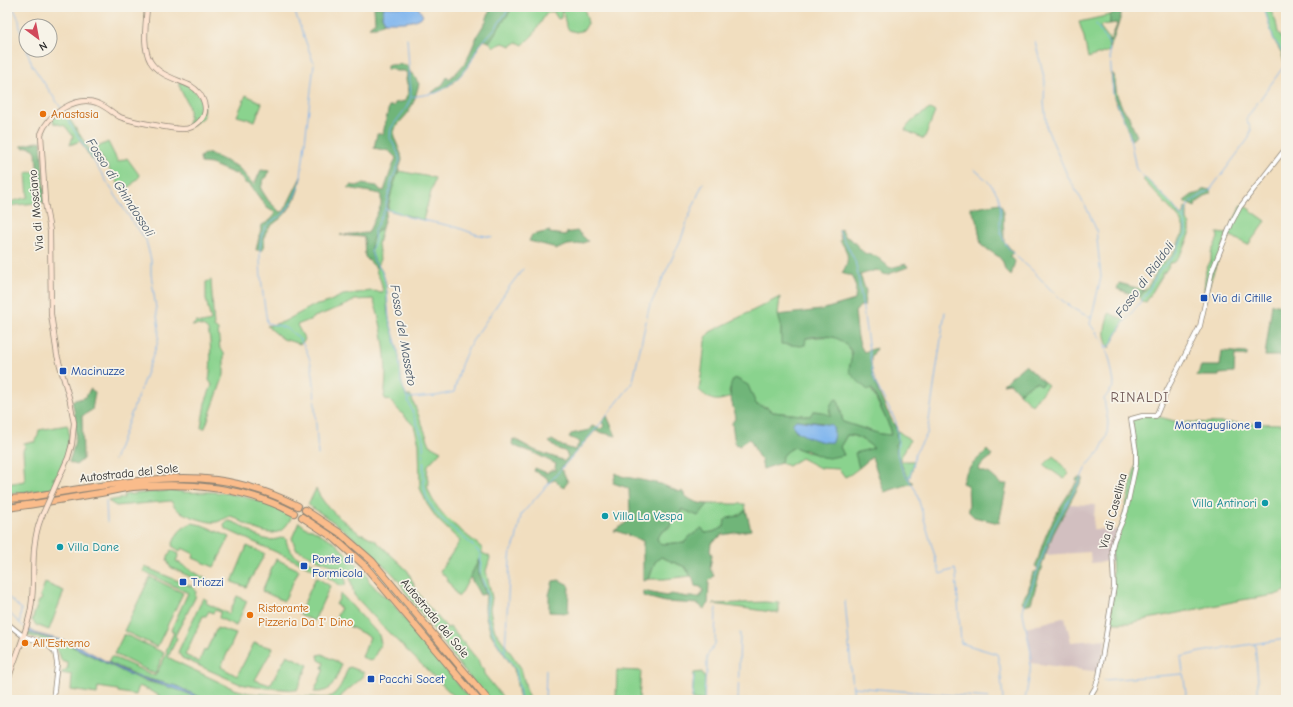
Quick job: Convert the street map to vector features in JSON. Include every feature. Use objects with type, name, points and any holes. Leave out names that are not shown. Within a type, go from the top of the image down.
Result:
[{"type":"highway","name":"Autostrada del Sole","points":[[7,499],[25,498],[133,481],[178,478],[209,479],[234,483],[262,491],[298,506]]},
{"type":"highway","name":"Autostrada del Sole","points":[[7,508],[133,487],[178,485],[217,488],[246,494],[274,503],[294,513]]},
{"type":"highway","name":"Autostrada del Sole","points":[[305,510],[340,533],[372,561],[488,700]]},
{"type":"highway","name":"Autostrada del Sole","points":[[302,517],[312,522],[334,538],[365,566],[478,700]]},
{"type":"main road","name":"Via di Mosciano","points":[[7,684],[27,623],[31,605],[33,552],[35,539],[42,518],[68,458],[72,444],[74,423],[70,401],[56,355],[50,314],[50,231],[45,202],[41,134],[45,126],[61,111],[73,103],[86,100],[103,105],[120,118],[177,129],[190,128],[199,122],[205,114],[205,108],[201,96],[197,91],[166,75],[151,62],[146,48],[147,7]]},
{"type":"street","name":"Via di Casellina","points":[[1088,700],[1095,688],[1099,676],[1113,599],[1114,580],[1111,555],[1112,548],[1126,511],[1136,464],[1136,451],[1131,420],[1142,416],[1156,416],[1167,390],[1200,326],[1212,272],[1232,222],[1240,207],[1286,148]]},
{"type":"street","points":[[7,623],[23,634],[52,648],[56,656],[57,668],[53,700]]},
{"type":"street","points":[[7,656],[15,659]]},
{"type":"shaded area","points":[[1068,504],[1095,505],[1093,529],[1118,530],[1112,561],[1091,563],[1090,552],[1045,555],[1053,534]]},
{"type":"shaded area","points":[[1065,617],[1071,642],[1106,639],[1100,672],[1031,663],[1031,653],[1026,628]]},
{"type":"green space","points":[[374,7],[384,7],[382,16],[385,22],[376,27],[369,27],[375,22]]},
{"type":"green space","points":[[491,7],[513,7],[489,42],[484,40],[478,47],[471,61],[459,77],[442,90],[430,94],[443,84],[447,77],[449,79],[457,72],[466,62],[478,34],[486,21]]},
{"type":"green space","points":[[513,7],[584,7],[588,23],[584,30],[576,32],[569,30],[566,25],[562,8],[561,18],[558,19],[553,11],[546,14],[533,35],[523,45],[517,42],[511,46],[503,43],[494,47],[489,42]]},
{"type":"green space","points":[[1121,7],[1120,19],[1110,49],[1108,41],[1111,39],[1117,25],[1116,23],[1110,24],[1110,15]]},
{"type":"green space","points":[[1264,7],[1269,7],[1276,22],[1278,32],[1286,45],[1285,65],[1281,52],[1274,40]]},
{"type":"green space","points":[[1110,15],[1110,24],[1102,25],[1100,27],[1110,40],[1108,42],[1110,51],[1088,58],[1084,37],[1079,22]]},
{"type":"green space","points":[[405,65],[408,67],[411,74],[413,74],[419,84],[414,101],[408,113],[394,129],[394,137],[402,160],[392,189],[382,228],[377,231],[372,240],[371,250],[374,261],[377,265],[376,268],[365,257],[364,237],[340,235],[368,233],[381,205],[381,194],[348,188],[350,185],[357,186],[362,184],[377,186],[380,190],[384,191],[396,158],[389,151],[374,148],[377,134],[383,134],[389,106],[394,106],[395,103],[405,101],[409,90],[406,80],[407,74],[405,71],[396,71],[391,69],[387,70],[387,66]]},
{"type":"green space","points":[[1111,73],[1114,75],[1117,95],[1122,107],[1131,119],[1131,123],[1137,136],[1131,140],[1126,124],[1114,98]]},
{"type":"green space","points":[[179,81],[191,87],[204,102],[203,117],[188,128],[189,109],[180,88]]},
{"type":"green space","points":[[246,95],[262,103],[255,121],[237,116]]},
{"type":"green space","points":[[63,109],[95,158],[92,160],[80,141],[70,145],[73,136],[65,126],[54,123],[52,119]]},
{"type":"green space","points":[[930,109],[935,112],[924,139],[905,130],[907,126]]},
{"type":"green space","points":[[41,141],[45,202],[36,203],[39,192],[36,152],[34,149],[29,147],[24,148],[21,146]]},
{"type":"green space","points":[[108,142],[118,162],[127,158],[140,176],[124,193],[96,148]]},
{"type":"green space","points":[[209,153],[238,167],[254,185],[261,170],[269,171],[267,177],[263,180],[261,189],[268,200],[280,212],[284,211],[301,177],[299,188],[290,208],[266,231],[263,250],[256,250],[262,225],[272,218],[275,212],[267,208],[250,185],[245,183],[237,173],[235,174],[211,164],[201,163],[200,157]]},
{"type":"green space","points":[[37,171],[39,192],[36,203],[7,206],[7,203],[28,197],[26,173]]},
{"type":"green space","points":[[399,171],[435,178],[423,220],[388,210],[392,189]]},
{"type":"green space","points":[[1145,178],[1171,203],[1180,216],[1184,214],[1185,207],[1187,208],[1187,220],[1190,225],[1190,234],[1184,249],[1175,262],[1170,263],[1164,273],[1162,273],[1162,276],[1146,302],[1141,301],[1140,297],[1153,279],[1159,266],[1170,258],[1183,235],[1184,228],[1179,218],[1143,180]]},
{"type":"green space","points":[[1205,189],[1210,190],[1211,193],[1196,203],[1195,207],[1184,201],[1192,195]]},
{"type":"green space","points":[[1000,203],[1003,210],[1004,241],[1013,252],[1009,257],[1015,261],[1011,276],[1005,270],[1003,262],[999,257],[981,245],[977,220],[970,208]]},
{"type":"green space","points":[[1242,204],[1266,221],[1248,245],[1227,234]]},
{"type":"green space","points":[[382,228],[378,244],[380,259],[378,265],[382,271],[386,284],[389,319],[398,351],[403,386],[406,396],[411,396],[430,445],[441,451],[428,465],[427,476],[429,485],[427,485],[430,495],[435,504],[449,520],[482,548],[482,553],[490,558],[486,571],[492,598],[490,609],[495,631],[521,668],[529,700],[520,700],[514,669],[491,634],[486,617],[486,594],[478,573],[479,560],[458,597],[447,579],[440,571],[460,541],[438,520],[427,504],[420,488],[419,443],[414,426],[389,400],[387,401],[384,397],[386,374],[384,347],[380,321],[373,299],[355,300],[297,325],[305,340],[300,344],[283,339],[267,326],[283,322],[313,306],[326,303],[343,295],[371,291],[383,292],[381,282],[376,272],[377,265],[372,256],[371,250],[374,235]]},
{"type":"green space","points":[[841,229],[846,237],[851,239],[862,251],[866,254],[876,256],[890,268],[906,264],[908,267],[886,275],[876,270],[860,275],[866,291],[864,306],[860,306],[855,312],[858,338],[861,348],[864,352],[876,348],[871,359],[873,376],[885,406],[898,431],[896,434],[898,440],[895,445],[900,461],[906,475],[913,483],[884,492],[872,457],[859,468],[855,453],[874,448],[862,439],[851,435],[847,435],[840,447],[844,455],[829,458],[822,457],[795,447],[785,453],[781,463],[763,469],[761,459],[750,439],[745,441],[740,446],[735,444],[732,423],[736,417],[730,392],[732,382],[735,378],[748,385],[756,404],[773,412],[810,416],[813,411],[822,412],[831,416],[830,406],[836,399],[839,403],[843,422],[880,434],[891,435],[888,423],[872,389],[868,390],[850,372],[849,368],[852,354],[850,349],[843,342],[834,337],[817,336],[806,338],[805,345],[801,346],[781,344],[781,325],[778,315],[821,310],[855,300],[856,288],[852,275],[842,273],[845,269],[847,261],[847,253],[840,241],[839,231]],"holes":[[[796,420],[823,423],[797,432],[793,426]]]},
{"type":"green space","points":[[550,231],[549,233],[566,235],[566,233],[577,231],[588,241],[580,244],[568,245],[555,250],[553,247],[529,241],[532,235]]},
{"type":"green space","points":[[1217,233],[1227,234],[1208,288],[1204,290],[1206,270],[1211,260],[1211,253],[1218,238]]},
{"type":"green space","points":[[211,280],[214,327],[218,330],[220,349],[224,353],[224,375],[205,428],[201,428],[205,403],[212,385],[209,380],[211,362],[210,338],[207,329],[204,327],[196,325],[192,326],[196,322],[202,323],[211,321],[206,299],[206,282]]},
{"type":"green space","points":[[1119,283],[1144,290],[1140,297],[1117,289]]},
{"type":"green space","points":[[780,297],[778,314],[781,325],[781,335],[803,338],[833,337],[842,341],[851,353],[852,358],[849,367],[868,390],[871,389],[888,423],[891,435],[880,434],[843,422],[839,403],[829,409],[831,416],[822,412],[814,411],[810,416],[773,412],[767,407],[756,405],[747,386],[735,378],[729,392],[731,397],[721,400],[714,400],[707,397],[699,390],[705,341],[710,332]]},
{"type":"green space","points":[[1272,304],[1286,307],[1286,356],[1265,356]]},
{"type":"green space","points":[[1109,313],[1125,320],[1109,348],[1105,339],[1105,326]]},
{"type":"green space","points":[[1222,351],[1247,353],[1247,356],[1235,355],[1234,373],[1219,374],[1219,376],[1197,376],[1201,366],[1220,366]]},
{"type":"green space","points":[[1025,365],[1044,382],[1041,385],[1036,382],[1019,393],[1010,383],[1003,384]]},
{"type":"green space","points":[[1036,382],[1041,385],[1044,382],[1048,385],[1032,405],[1019,393]]},
{"type":"green space","points":[[90,389],[95,392],[92,410],[82,416],[83,459],[76,465],[69,462],[74,446],[76,432],[72,401],[86,397]]},
{"type":"green space","points":[[607,416],[616,436],[595,431],[560,469],[568,482],[563,488],[555,480],[549,482],[546,477],[534,471],[535,468],[547,473],[551,470],[556,470],[556,464],[512,444],[513,439],[516,440],[534,450],[562,460],[563,462],[568,457],[566,453],[549,442],[552,440],[562,446],[575,450],[580,442],[569,437],[571,434],[589,430],[592,426],[601,429],[604,426],[602,422]]},
{"type":"green space","points":[[1142,416],[1156,416],[1178,422],[1281,424],[1286,419],[1286,591],[1275,595],[1242,600],[1130,623],[1109,623],[1113,599],[1112,548],[1122,522],[1136,464],[1131,419]]},
{"type":"green space","points":[[67,425],[69,435],[67,450],[60,471],[52,479],[59,478],[54,489],[7,494],[7,484],[25,481],[24,443],[35,442],[39,430]]},
{"type":"green space","points":[[898,431],[910,440],[899,460],[895,445],[898,440],[896,434]]},
{"type":"green space","points":[[847,435],[858,438],[875,448],[856,453],[859,468],[845,477],[839,469],[820,468],[801,458],[788,466],[781,463],[785,453],[795,447],[807,452],[825,455],[844,455],[840,447]]},
{"type":"green space","points":[[987,450],[992,456],[980,466],[979,470],[990,474],[1001,484],[1007,484],[999,523],[974,517],[969,512],[968,487],[962,483],[966,473],[975,461]]},
{"type":"green space","points":[[1053,456],[1069,474],[1064,479],[1044,465]]},
{"type":"green space","points":[[900,461],[914,461],[909,479],[904,470]]},
{"type":"green space","points":[[616,473],[621,476],[661,484],[679,492],[682,491],[693,501],[708,504],[698,516],[682,509],[682,514],[679,520],[673,521],[670,524],[671,525],[657,538],[659,543],[685,542],[689,537],[702,528],[705,533],[713,532],[724,527],[725,520],[728,518],[738,516],[746,510],[751,530],[722,535],[711,543],[710,551],[712,555],[710,568],[714,576],[709,581],[708,605],[704,609],[698,604],[665,602],[643,596],[643,591],[666,596],[671,594],[688,597],[700,597],[703,591],[701,587],[695,586],[693,578],[685,567],[661,557],[655,562],[649,579],[643,581],[643,541],[614,531],[627,522],[630,511],[629,490],[628,488],[613,483]]},
{"type":"green space","points":[[1077,478],[1083,478],[1053,534],[1045,555],[1031,603],[1025,605],[1021,601],[1028,591],[1033,573],[1037,571],[1038,568],[1035,566],[1046,535],[1058,510],[1078,481],[1076,480]]},
{"type":"green space","points":[[316,489],[325,503],[335,514],[360,534],[363,534],[376,541],[408,571],[416,590],[427,605],[447,628],[450,627],[478,660],[481,668],[483,668],[484,674],[505,700],[488,700],[461,667],[395,576],[351,536],[308,505]]},
{"type":"green space","points":[[174,490],[187,492],[218,492],[240,496],[273,506],[292,516],[285,527],[273,533],[258,530],[231,516],[213,522],[198,519],[179,511],[171,501],[116,506],[108,501],[124,498],[124,495]]},
{"type":"green space","points":[[708,504],[745,504],[746,510],[737,516],[725,520],[724,527],[713,532],[705,533],[702,529],[689,537],[685,542],[659,543],[657,538],[671,526],[670,524],[682,509],[698,516]]},
{"type":"green space","points":[[228,521],[241,526],[260,537],[275,540],[283,537],[286,539],[290,549],[297,557],[343,576],[346,580],[345,585],[341,586],[320,572],[225,529],[224,525]]},
{"type":"green space","points":[[299,522],[306,528],[312,529],[333,541],[366,573],[369,581],[380,593],[389,599],[471,700],[458,700],[386,630],[354,595],[349,572],[296,549],[292,538]]},
{"type":"green space","points":[[192,523],[202,525],[230,537],[214,567],[193,558],[194,554],[182,548],[180,551],[172,546],[179,532],[184,527]]},
{"type":"green space","points":[[247,546],[265,554],[246,587],[232,582]]},
{"type":"green space","points":[[171,550],[179,554],[176,561],[209,581],[209,586],[170,567],[167,560]]},
{"type":"green space","points":[[661,557],[685,567],[691,576],[649,579],[655,562]]},
{"type":"green space","points":[[276,559],[299,570],[284,601],[262,591]]},
{"type":"green space","points":[[479,559],[478,573],[486,594],[480,595],[470,577]]},
{"type":"green space","points":[[145,567],[193,587],[196,591],[195,598],[175,636],[177,638],[168,657],[179,663],[234,689],[249,693],[327,698],[338,689],[348,668],[350,667],[363,672],[363,677],[342,695],[339,700],[206,700],[176,686],[141,677],[108,662],[111,656],[155,676],[167,653],[166,651],[174,632],[171,630],[188,593],[143,571]]},
{"type":"green space","points":[[150,577],[183,593],[157,647],[124,631]]},
{"type":"green space","points":[[316,577],[330,586],[314,621],[299,614]]},
{"type":"green space","points":[[559,580],[569,585],[568,613],[549,612],[549,595],[553,581]]},
{"type":"green space","points":[[45,583],[64,591],[49,630],[36,625],[32,620],[39,601],[42,598],[40,596]]},
{"type":"green space","points":[[341,594],[379,635],[381,643],[373,659],[370,661],[362,657],[370,637],[335,619],[341,608],[336,605]]},
{"type":"green space","points":[[237,596],[247,601],[236,626],[219,618],[220,612],[215,610],[213,613],[209,611],[206,616],[203,616],[185,655],[199,662],[217,628],[236,634],[221,667],[237,676],[254,643],[273,648],[255,680],[270,685],[287,655],[308,665],[297,690],[256,687],[240,684],[182,658],[178,652],[203,598],[207,600],[206,603],[229,614]]},
{"type":"green space","points":[[765,602],[779,603],[779,613],[713,604]]},
{"type":"green space","points":[[27,633],[65,643],[128,674],[145,681],[187,693],[199,700],[171,700],[159,697],[159,695],[139,686],[136,695],[98,687],[97,694],[71,690],[72,675],[61,673],[68,668],[67,662],[61,660],[53,645],[43,640],[26,635]]},
{"type":"green space","points":[[124,634],[164,653],[155,674],[114,654]]},
{"type":"green space","points":[[322,654],[341,664],[341,667],[332,686],[325,691],[314,692],[324,669],[322,668],[324,663],[319,660],[318,655]]},
{"type":"green space","points":[[617,670],[641,671],[639,700],[616,700]]},
{"type":"green space","points":[[702,672],[705,679],[704,700],[692,700],[694,673]]},
{"type":"water","points":[[384,7],[418,7],[423,16],[419,19],[410,21],[385,22],[382,16]]},
{"type":"water","points":[[796,420],[832,425],[834,434],[832,442],[823,442],[800,433],[793,426],[793,423]]},
{"type":"water","points":[[28,629],[38,634],[73,643],[132,674],[176,686],[205,700],[200,700],[187,693],[128,674],[69,644],[28,632]]},
{"type":"waterway","name":"Fosso di Ghindossoli","points":[[13,7],[18,18]]},
{"type":"waterway","points":[[293,7],[314,64],[301,177],[287,210],[269,223],[265,228],[260,246],[260,259],[267,323],[283,327],[295,335],[302,343],[311,364],[314,387],[318,455]]},
{"type":"waterway","name":"Fosso del Masseto","points":[[411,97],[436,93],[444,89],[460,76],[471,62],[478,47],[496,27],[510,7]]},
{"type":"waterway","points":[[1264,7],[1274,40],[1286,56]]},
{"type":"waterway","points":[[1096,24],[1109,44],[1113,93],[1129,133],[1136,169],[1171,203],[1184,220]]},
{"type":"waterway","name":"Fosso del Masseto","points":[[407,38],[411,97],[406,108],[391,128],[390,138],[398,153],[400,161],[392,180],[385,209],[374,231],[375,241],[371,250],[374,261],[384,277],[387,291],[389,319],[399,357],[401,382],[423,439],[424,485],[426,496],[433,509],[442,519],[481,554],[480,573],[488,595],[486,613],[495,639],[516,670],[521,700]]},
{"type":"waterway","points":[[1025,700],[1030,673],[1031,653],[1023,613],[1023,605],[1029,594],[1053,528],[1086,467],[1100,451],[1107,436],[1108,422],[1104,399],[1113,387],[1114,383],[1110,361],[1104,343],[1090,324],[1101,277],[1096,229],[1087,209],[1068,177],[1047,129],[1044,102],[1045,81],[1035,41]]},
{"type":"waterway","name":"Fosso di Ghindossoli","points":[[30,58],[32,65],[61,108]]},
{"type":"waterway","name":"Fosso di Rialdoli","points":[[1106,347],[1110,346],[1121,326],[1145,296],[1160,270],[1175,255],[1186,234],[1185,213],[1189,203],[1210,190],[1249,138],[1251,129],[1246,119],[1286,63]]},
{"type":"waterway","name":"Fosso di Ghindossoli","points":[[62,111],[126,212],[146,240],[151,260],[151,274],[159,329],[158,342],[114,460]]},
{"type":"waterway","points":[[974,169],[989,182],[995,190],[1000,205],[1000,231],[1004,241],[1016,257],[1073,309],[1091,317]]},
{"type":"waterway","points":[[505,651],[510,559],[511,551],[516,540],[521,515],[597,428],[633,381],[649,308],[681,239],[703,183]]},
{"type":"waterway","points":[[385,209],[398,212],[408,217],[456,227],[475,234],[492,237]]},
{"type":"waterway","points":[[839,231],[855,261],[872,371],[875,382],[896,422],[898,440],[897,453],[899,461],[902,469],[916,491],[940,574],[955,569],[961,643],[997,654],[1000,666],[1003,700]]},
{"type":"waterway","points":[[408,398],[436,396],[454,392],[461,365],[469,346],[523,269]]},
{"type":"waterway","points":[[909,478],[913,467],[915,454],[927,434],[945,312]]},
{"type":"waterway","name":"Fosso di Ghindossoli","points":[[106,501],[107,522]]},
{"type":"waterway","points":[[7,596],[21,609],[20,623]]},
{"type":"waterway","points":[[845,601],[854,700]]},
{"type":"waterway","points":[[704,700],[707,656],[715,644],[716,608]]},
{"type":"waterway","points":[[7,611],[24,627]]},
{"type":"waterway","points":[[738,700],[740,633]]},
{"type":"waterway","points":[[1183,700],[1186,694],[1181,657],[1200,652],[1286,639]]},
{"type":"waterway","points":[[1255,644],[1258,697]]},
{"type":"waterway","points":[[545,700],[546,670]]},
{"type":"waterway","points":[[1104,680],[1183,674]]},
{"type":"waterway","points":[[692,700],[694,675]]},
{"type":"waterway","points":[[853,687],[989,698]]},
{"type":"waterway","points":[[947,695],[948,700]]},
{"type":"place","name":"Anastasia","points":[[43,114]]},
{"type":"place","name":"Via di Citille","points":[[1204,298]]},
{"type":"place","name":"Macinuzze","points":[[63,371]]},
{"type":"place","name":"Montaguglione","points":[[1258,425]]},
{"type":"place","name":"Villa Antinori","points":[[1265,503]]},
{"type":"place","name":"Villa La Vespa","points":[[605,516]]},
{"type":"place","name":"Villa Dane","points":[[60,547]]},
{"type":"place","name":"Ponte di Formicola","points":[[304,566]]},
{"type":"place","name":"Triozzi","points":[[183,582]]},
{"type":"place","name":"Ristorante Pizzeria Da I' Dino","points":[[250,615]]},
{"type":"place","name":"All'Estremo","points":[[25,643]]},
{"type":"place","name":"Pacchi Socet","points":[[371,679]]},
{"type":"district","name":"RINALDI","points":[[1140,397]]}]
